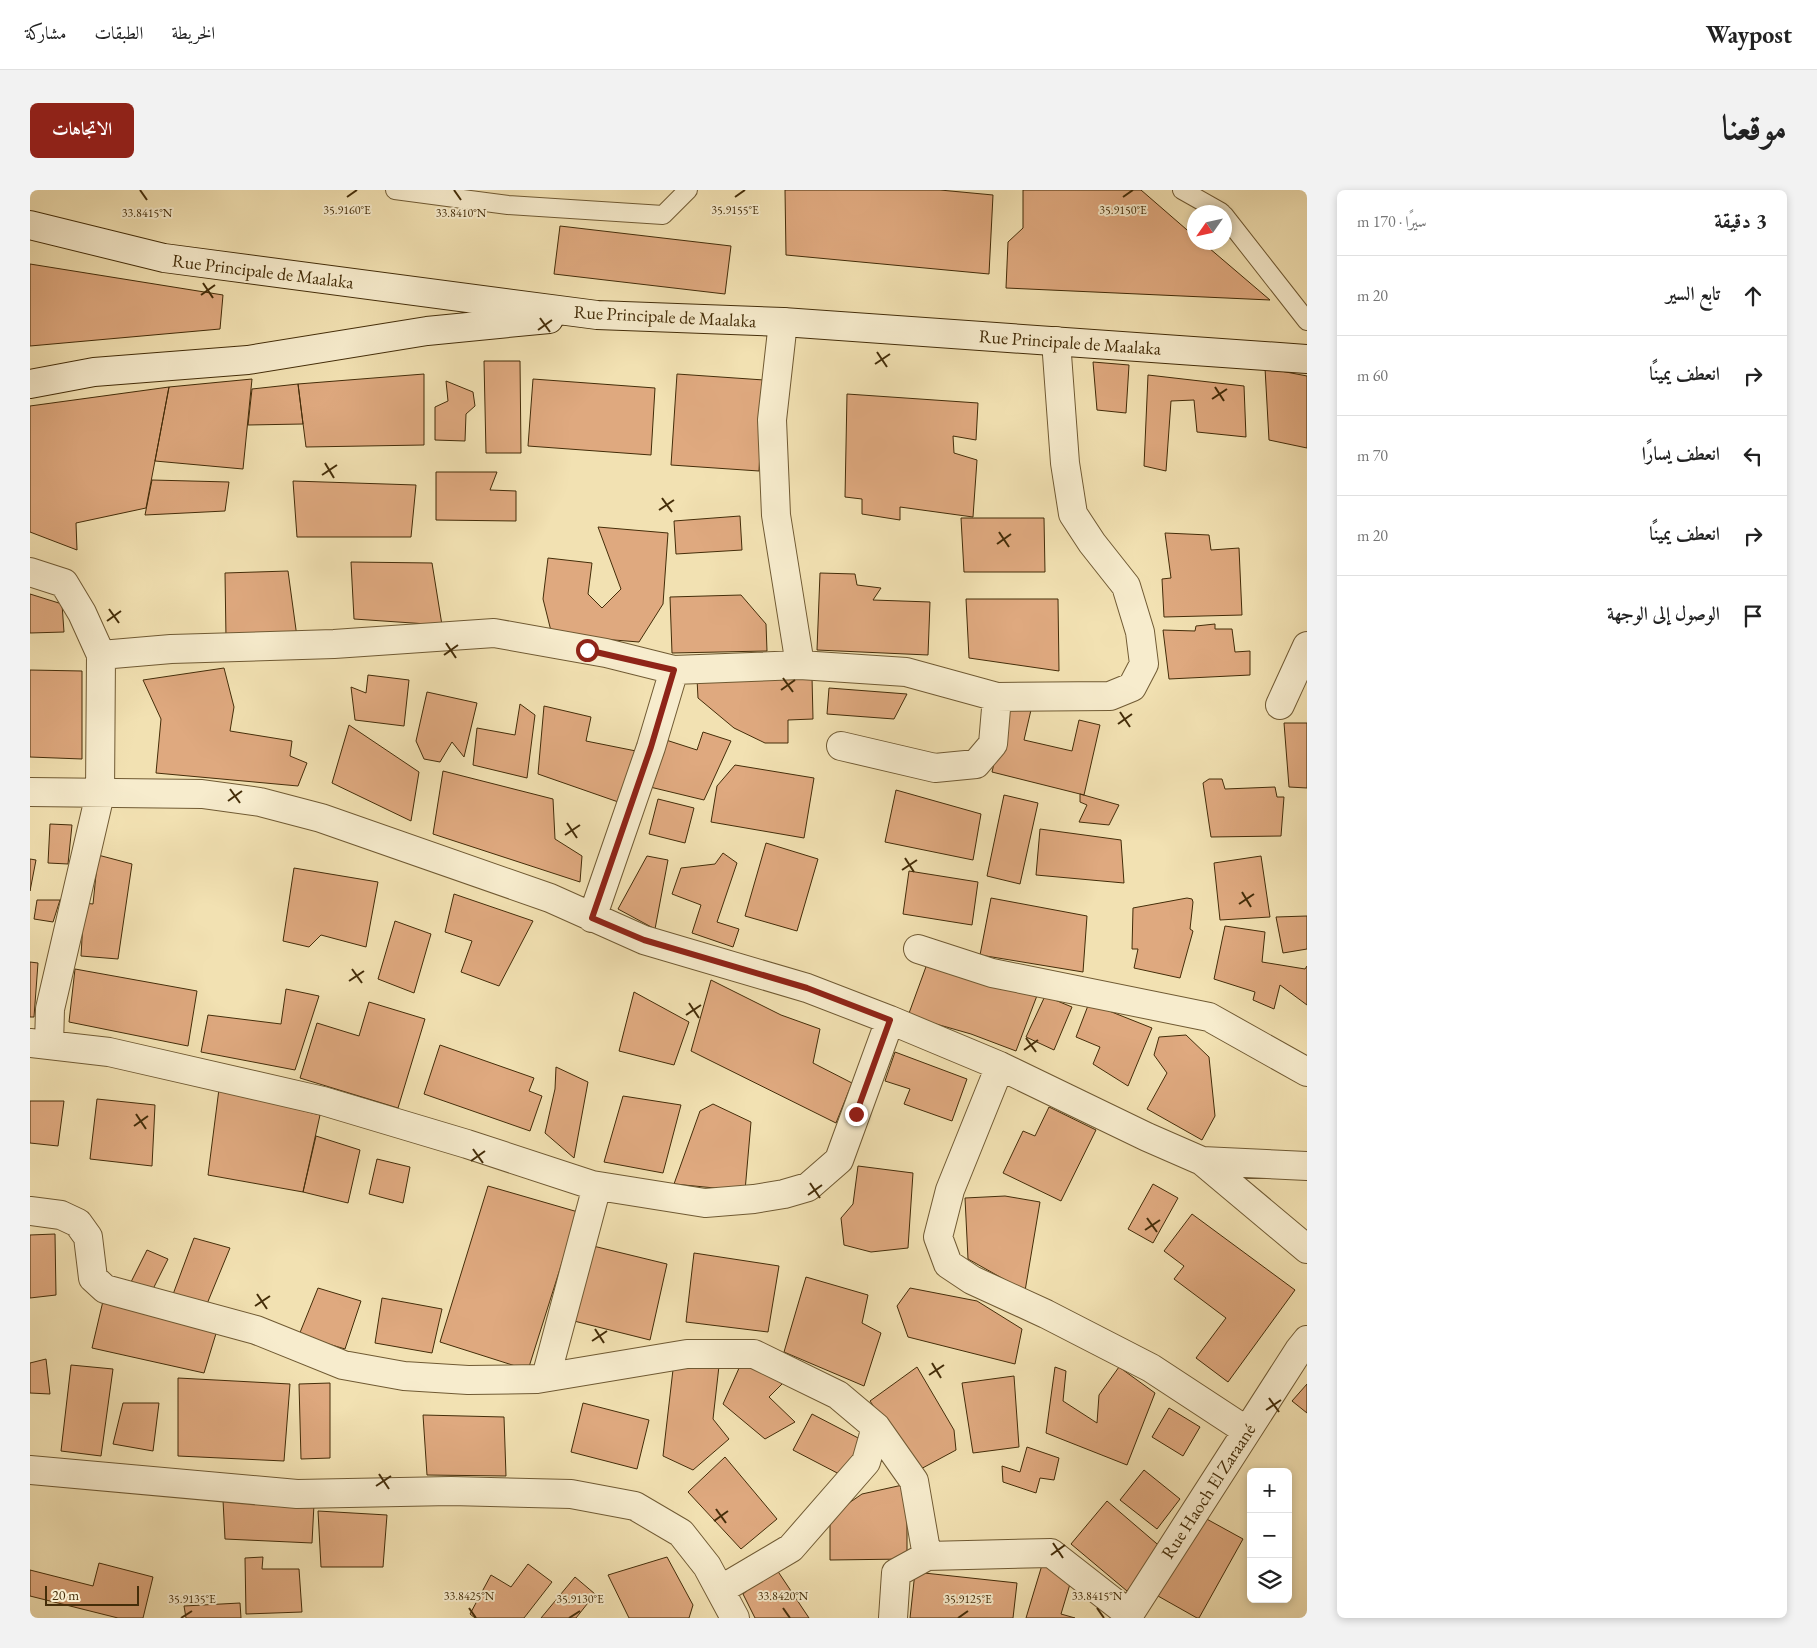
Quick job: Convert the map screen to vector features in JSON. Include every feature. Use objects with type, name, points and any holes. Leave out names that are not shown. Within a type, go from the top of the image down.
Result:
[{"type":"street","name":"Rue Principale de Maalaka","points":[[30,225],[164,258],[597,315],[783,322],[1307,359]]},
{"type":"street","points":[[30,384],[94,372],[248,360],[427,331],[597,315]]},
{"type":"street","points":[[783,322],[772,420],[776,506],[800,665]]},
{"type":"street","points":[[101,656],[171,649],[334,644],[494,633],[606,653],[674,670],[800,665],[906,672],[997,697],[1110,696],[1132,686],[1144,664],[1140,632],[1126,586],[1092,543],[1073,514],[1065,463],[1056,341]]},
{"type":"street","points":[[30,572],[64,583],[82,613],[101,656],[100,794],[50,1010],[39,1044],[109,1052],[323,1101],[467,1144],[597,1186],[705,1203],[754,1199],[784,1194],[808,1187],[840,1160],[890,1020]]},
{"type":"street","points":[[1280,705],[1307,646]]},
{"type":"street","points":[[592,918],[651,747],[674,670]]},
{"type":"street","points":[[841,746],[935,768],[976,764],[993,744],[997,697]]},
{"type":"street","points":[[30,792],[202,794],[260,802],[321,818],[476,871],[550,898],[644,940],[807,988],[1000,1066],[1147,1137],[1202,1161],[1307,1248]]},
{"type":"street","points":[[918,949],[992,972],[1209,1016],[1307,1072]]},
{"type":"street","points":[[1000,1066],[950,1190],[938,1237],[948,1264],[972,1280],[1046,1314],[1151,1368],[1247,1431]]},
{"type":"street","points":[[1202,1161],[1305,1162]]},
{"type":"street","points":[[546,1377],[597,1186]]},
{"type":"street","points":[[30,1211],[61,1215],[78,1223],[88,1237],[93,1278],[105,1289],[256,1330],[343,1364],[404,1376],[468,1380],[537,1379],[687,1354],[754,1354],[838,1395],[876,1426],[914,1481],[927,1556]]},
{"type":"street","name":"Rue Haoch El Zaraané","points":[[1128,1616],[1307,1340]]},
{"type":"street","points":[[720,1590],[791,1548],[866,1462],[876,1426]]},
{"type":"street","points":[[30,1470],[297,1494],[451,1491],[571,1494],[635,1506],[681,1532],[707,1566],[734,1618]]},
{"type":"street","points":[[893,1618],[896,1573],[927,1556],[1051,1553],[1128,1616]]},
{"type":"lane","points":[[395,190],[508,205],[663,215],[688,190]]},
{"type":"lane","points":[[497,190],[508,205]]},
{"type":"lane","points":[[1182,190],[1209,205]]},
{"type":"lane","points":[[1232,225],[1307,321]]},
{"type":"building","points":[[785,190],[940,190],[993,195],[989,274],[786,255]]},
{"type":"building","points":[[1023,190],[1141,190],[1187,230],[1187,250],[1211,250],[1270,300],[1006,288],[1008,242],[1023,228]]},
{"type":"building","points":[[560,226],[731,246],[725,294],[554,274]]},
{"type":"building","points":[[30,264],[223,295],[220,329],[30,346]]},
{"type":"building","points":[[484,361],[520,361],[521,453],[486,453]]},
{"type":"building","points":[[1093,362],[1129,365],[1126,413],[1097,410]]},
{"type":"building","points":[[1265,368],[1307,376],[1307,448],[1269,440]]},
{"type":"building","points":[[424,374],[424,445],[306,447],[298,384]]},
{"type":"building","points":[[677,374],[764,380],[759,471],[671,465]]},
{"type":"building","points":[[1148,375],[1244,386],[1246,437],[1197,432],[1194,400],[1171,401],[1166,471],[1144,466]]},
{"type":"building","points":[[252,379],[243,469],[155,461],[169,387]]},
{"type":"building","points":[[533,379],[655,388],[651,455],[528,446]]},
{"type":"building","points":[[446,381],[473,392],[475,406],[466,414],[465,441],[435,440],[435,407],[448,401]]},
{"type":"building","points":[[298,384],[303,424],[248,425],[252,389]]},
{"type":"building","points":[[169,387],[146,508],[76,523],[77,550],[30,532],[30,406]]},
{"type":"building","points":[[847,394],[978,403],[976,440],[953,436],[954,453],[977,460],[973,517],[900,507],[900,520],[862,514],[862,499],[845,497]]},
{"type":"building","points":[[436,472],[497,472],[490,490],[516,491],[516,521],[436,520]]},
{"type":"building","points":[[152,480],[229,482],[225,511],[145,515]]},
{"type":"building","points":[[293,481],[416,485],[411,537],[297,537]]},
{"type":"building","points":[[740,516],[742,550],[676,554],[674,521]]},
{"type":"building","points":[[961,518],[1044,518],[1045,572],[964,572]]},
{"type":"building","points":[[598,527],[668,533],[663,604],[639,642],[552,635],[543,599],[548,558],[592,563],[588,594],[602,608],[621,589]]},
{"type":"building","points":[[1165,533],[1209,535],[1211,550],[1239,548],[1242,615],[1164,617],[1162,579],[1171,578]]},
{"type":"building","points":[[351,562],[432,563],[442,625],[354,619]]},
{"type":"building","points":[[288,571],[297,637],[226,638],[225,573]]},
{"type":"building","points":[[820,573],[855,574],[857,585],[881,588],[873,600],[930,602],[928,655],[817,650]]},
{"type":"building","points":[[30,594],[62,604],[64,632],[30,633]]},
{"type":"building","points":[[741,595],[766,624],[767,651],[672,653],[670,597]]},
{"type":"building","points":[[966,599],[1058,599],[1059,671],[969,658]]},
{"type":"building","points":[[1215,624],[1215,629],[1232,629],[1235,652],[1250,651],[1250,675],[1169,679],[1163,630],[1195,631],[1196,626]]},
{"type":"building","points":[[224,668],[234,707],[230,731],[292,741],[290,756],[307,763],[298,786],[156,773],[161,719],[143,680]]},
{"type":"building","points":[[30,670],[82,671],[82,759],[30,757]]},
{"type":"building","points":[[368,675],[409,680],[404,726],[355,720],[351,687],[366,693]]},
{"type":"building","points":[[812,677],[813,719],[788,720],[788,743],[765,743],[734,728],[698,698],[697,679]]},
{"type":"building","points":[[829,688],[907,694],[894,719],[827,714]]},
{"type":"building","points":[[427,692],[477,703],[464,757],[452,742],[440,762],[424,759],[416,741]]},
{"type":"building","points":[[520,704],[535,715],[527,778],[473,765],[477,728],[515,735]]},
{"type":"building","points":[[1008,705],[1031,710],[1024,740],[1072,751],[1079,720],[1100,725],[1084,795],[992,772]]},
{"type":"building","points":[[544,706],[591,717],[586,741],[636,751],[624,804],[538,774]]},
{"type":"building","points":[[1284,723],[1307,723],[1307,788],[1289,787]]},
{"type":"building","points":[[349,725],[419,772],[411,821],[332,783]]},
{"type":"building","points":[[703,732],[731,741],[704,800],[650,787],[666,740],[697,750]]},
{"type":"building","points":[[735,765],[814,778],[804,838],[711,822],[717,786]]},
{"type":"building","points":[[443,771],[553,799],[555,839],[582,856],[580,882],[433,834]]},
{"type":"building","points":[[1209,779],[1222,779],[1225,789],[1275,787],[1277,797],[1284,797],[1281,836],[1211,837],[1203,783]]},
{"type":"building","points":[[896,790],[981,814],[973,860],[885,842]]},
{"type":"building","points":[[1080,794],[1119,805],[1109,825],[1079,822],[1087,805],[1080,802]]},
{"type":"building","points":[[1004,795],[1038,803],[1020,884],[987,876]]},
{"type":"building","points":[[658,799],[694,808],[685,843],[649,834]]},
{"type":"building","points":[[50,824],[72,825],[68,864],[48,863]]},
{"type":"building","points":[[1040,829],[1121,840],[1124,883],[1036,875]]},
{"type":"building","points":[[766,843],[818,859],[797,931],[745,916]]},
{"type":"building","points":[[723,853],[737,863],[717,922],[739,929],[733,947],[692,933],[701,905],[672,894],[681,868],[715,864]]},
{"type":"building","points":[[98,855],[132,864],[118,959],[81,956],[84,903],[93,904]]},
{"type":"building","points":[[647,856],[668,860],[655,929],[618,909]]},
{"type":"building","points":[[1261,856],[1270,917],[1220,920],[1214,863]]},
{"type":"building","points":[[30,859],[36,860],[30,891]]},
{"type":"building","points":[[294,868],[378,882],[366,947],[321,935],[309,947],[283,941]]},
{"type":"building","points":[[909,871],[978,882],[972,925],[903,914]]},
{"type":"building","points":[[454,894],[533,921],[499,986],[461,972],[472,941],[445,932]]},
{"type":"building","points":[[991,898],[1087,916],[1083,972],[980,955]]},
{"type":"building","points":[[1187,898],[1192,899],[1193,902],[1190,929],[1193,931],[1180,978],[1134,968],[1138,949],[1132,949],[1133,908]]},
{"type":"building","points":[[37,900],[60,900],[53,922],[34,919]]},
{"type":"building","points":[[1307,916],[1307,949],[1283,953],[1276,917]]},
{"type":"building","points":[[395,921],[431,934],[414,993],[378,979]]},
{"type":"building","points":[[1225,926],[1265,932],[1262,962],[1305,969],[1307,966],[1307,1005],[1280,985],[1274,1009],[1253,1000],[1255,992],[1214,979]]},
{"type":"building","points":[[931,953],[1038,993],[1016,1051],[971,1034],[908,1016]]},
{"type":"building","points":[[30,962],[38,963],[34,1017],[30,1017]]},
{"type":"building","points":[[75,969],[197,991],[188,1046],[69,1022]]},
{"type":"building","points":[[711,980],[781,1015],[820,1029],[813,1063],[852,1083],[836,1123],[691,1051]]},
{"type":"building","points":[[286,989],[319,996],[295,1070],[201,1052],[208,1015],[281,1024]]},
{"type":"building","points":[[634,992],[689,1022],[674,1065],[619,1051]]},
{"type":"building","points":[[1045,996],[1072,1007],[1054,1050],[1026,1037]]},
{"type":"building","points":[[369,1002],[425,1019],[398,1108],[300,1078],[317,1023],[359,1036]]},
{"type":"building","points":[[1089,1003],[1152,1028],[1128,1086],[1093,1064],[1100,1047],[1076,1037]]},
{"type":"building","points":[[1186,1035],[1209,1057],[1215,1116],[1202,1140],[1147,1109],[1167,1073],[1154,1055],[1159,1037]]},
{"type":"building","points":[[440,1045],[534,1078],[529,1091],[542,1096],[530,1131],[424,1094]]},
{"type":"building","points":[[895,1052],[967,1079],[952,1121],[904,1104],[910,1089],[885,1081]]},
{"type":"building","points":[[556,1067],[588,1082],[574,1158],[545,1133],[555,1089]]},
{"type":"building","points":[[219,1089],[320,1115],[303,1192],[208,1175]]},
{"type":"building","points":[[623,1096],[681,1105],[663,1173],[604,1162]]},
{"type":"building","points":[[97,1099],[155,1105],[152,1166],[90,1159]]},
{"type":"building","points":[[30,1101],[64,1101],[58,1146],[30,1143]]},
{"type":"building","points":[[713,1104],[751,1122],[745,1191],[674,1184],[700,1111]]},
{"type":"building","points":[[1049,1107],[1096,1130],[1061,1201],[1003,1173],[1023,1131],[1035,1136]]},
{"type":"building","points":[[316,1136],[360,1150],[348,1203],[303,1192]]},
{"type":"building","points":[[377,1159],[410,1167],[403,1203],[369,1194]]},
{"type":"building","points":[[858,1166],[913,1173],[908,1248],[871,1252],[844,1245],[841,1218],[853,1204]]},
{"type":"building","points":[[1153,1184],[1178,1198],[1153,1243],[1128,1229]]},
{"type":"building","points":[[488,1186],[578,1212],[528,1370],[440,1342]]},
{"type":"building","points":[[1005,1196],[1040,1202],[1025,1291],[968,1259],[965,1198]]},
{"type":"building","points":[[1192,1214],[1295,1290],[1228,1382],[1196,1358],[1226,1318],[1174,1279],[1184,1266],[1164,1251]]},
{"type":"building","points":[[55,1234],[56,1295],[30,1298],[30,1235]]},
{"type":"building","points":[[194,1238],[230,1248],[202,1316],[172,1297]]},
{"type":"building","points":[[589,1245],[667,1264],[650,1340],[570,1320]]},
{"type":"building","points":[[147,1250],[168,1259],[151,1293],[129,1286]]},
{"type":"building","points":[[694,1253],[779,1266],[768,1332],[686,1322]]},
{"type":"building","points":[[806,1277],[868,1295],[862,1323],[881,1333],[864,1386],[784,1352]]},
{"type":"building","points":[[318,1288],[361,1301],[345,1349],[299,1335]]},
{"type":"building","points":[[910,1288],[977,1301],[1022,1329],[1015,1364],[908,1337],[897,1306]]},
{"type":"building","points":[[382,1298],[442,1309],[432,1353],[375,1343]]},
{"type":"building","points":[[103,1301],[218,1327],[204,1373],[92,1348]]},
{"type":"building","points":[[744,1357],[789,1377],[769,1397],[795,1422],[765,1439],[723,1404]]},
{"type":"building","points":[[46,1359],[50,1394],[30,1393],[30,1363]]},
{"type":"building","points":[[674,1361],[719,1366],[713,1419],[729,1439],[693,1470],[663,1456]]},
{"type":"building","points":[[71,1365],[113,1369],[101,1456],[61,1451]]},
{"type":"building","points":[[917,1367],[954,1430],[956,1450],[917,1471],[870,1401]]},
{"type":"building","points":[[1055,1367],[1066,1371],[1063,1401],[1097,1423],[1099,1395],[1119,1367],[1155,1393],[1127,1465],[1046,1433]]},
{"type":"building","points":[[1014,1376],[1019,1447],[973,1453],[962,1383]]},
{"type":"building","points":[[178,1378],[290,1384],[284,1461],[178,1456]]},
{"type":"building","points":[[330,1383],[330,1458],[301,1459],[299,1384]]},
{"type":"building","points":[[1307,1384],[1307,1413],[1292,1401]]},
{"type":"building","points":[[123,1403],[159,1403],[153,1451],[113,1444]]},
{"type":"building","points":[[583,1403],[649,1420],[637,1469],[571,1452]]},
{"type":"building","points":[[1169,1408],[1200,1427],[1183,1456],[1152,1437]]},
{"type":"building","points":[[812,1414],[862,1440],[843,1476],[793,1450]]},
{"type":"building","points":[[423,1415],[504,1417],[506,1476],[427,1475]]},
{"type":"building","points":[[1027,1447],[1059,1458],[1054,1480],[1040,1478],[1036,1493],[1003,1482],[1002,1466],[1020,1472]]},
{"type":"building","points":[[725,1457],[777,1519],[741,1549],[688,1492]]},
{"type":"building","points":[[1144,1470],[1180,1499],[1157,1529],[1120,1500]]},
{"type":"building","points":[[907,1484],[907,1559],[830,1560],[830,1516],[862,1494]]},
{"type":"building","points":[[223,1500],[314,1504],[312,1543],[225,1539]]},
{"type":"building","points":[[1107,1501],[1163,1549],[1127,1591],[1071,1544]]},
{"type":"building","points":[[318,1511],[387,1515],[383,1567],[321,1567]]},
{"type":"building","points":[[1203,1517],[1243,1539],[1199,1618],[1197,1618],[1158,1596]]},
{"type":"building","points":[[263,1557],[262,1569],[299,1569],[302,1612],[246,1614],[245,1558]]},
{"type":"building","points":[[667,1557],[693,1605],[689,1618],[629,1618],[608,1575]]},
{"type":"building","points":[[99,1563],[153,1577],[143,1618],[118,1618],[30,1596],[30,1570],[93,1586]]},
{"type":"building","points":[[528,1564],[552,1582],[524,1618],[475,1618],[470,1614],[491,1575],[511,1587]]},
{"type":"building","points":[[1042,1565],[1073,1574],[1061,1614],[1075,1618],[1026,1618]]},
{"type":"building","points":[[775,1567],[809,1618],[755,1618],[743,1594]]},
{"type":"building","points":[[915,1572],[1017,1583],[1013,1618],[910,1618]]},
{"type":"building","points":[[575,1577],[595,1594],[576,1618],[541,1618]]},
{"type":"building","points":[[240,1603],[241,1618],[186,1618],[184,1606]]},
{"type":"route","points":[[587,650],[674,670],[651,747],[592,918],[644,940],[807,988],[890,1020],[856,1114]]}]
